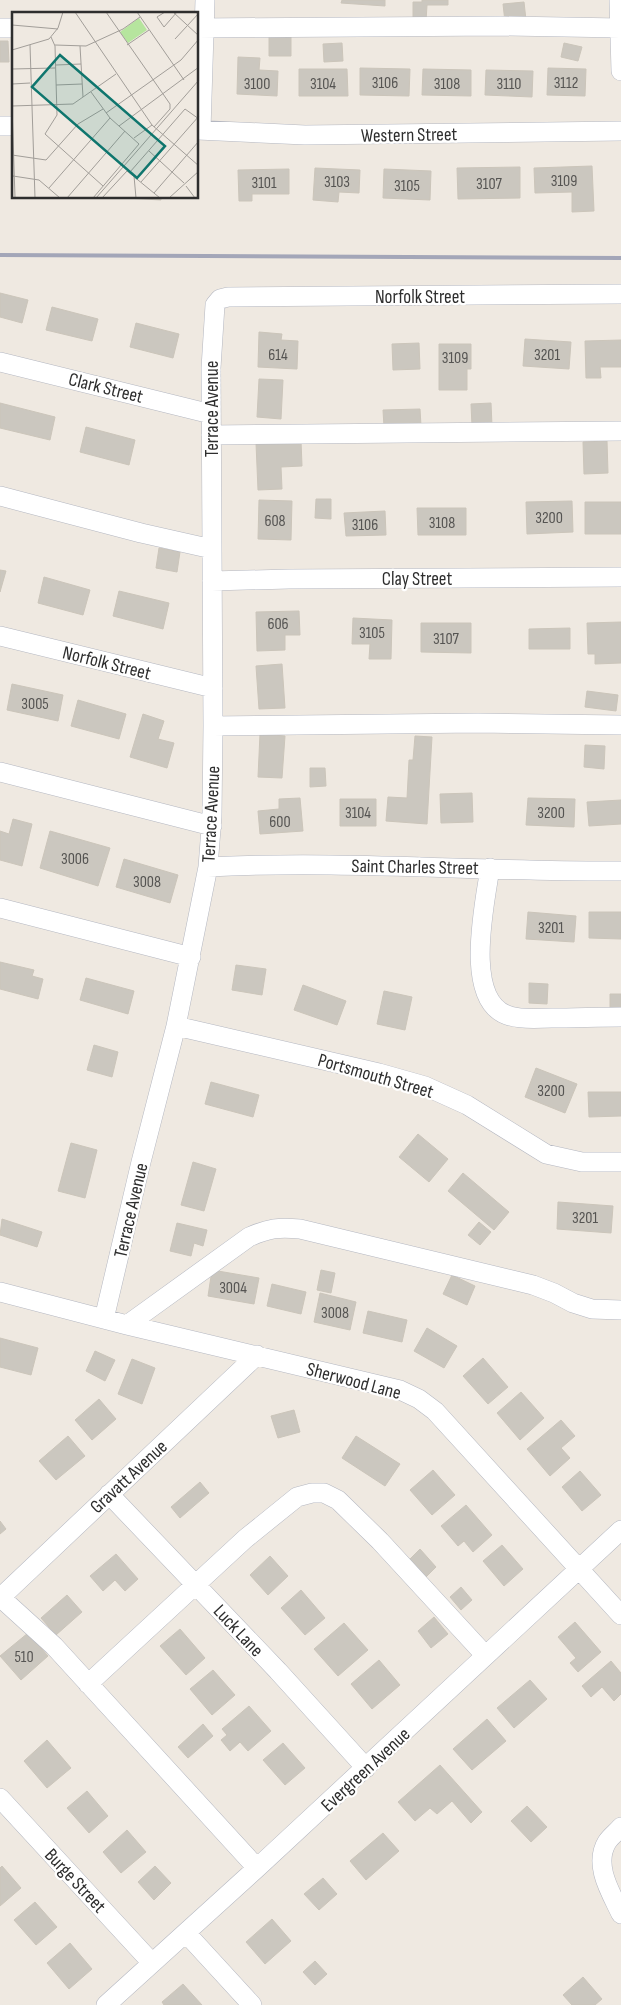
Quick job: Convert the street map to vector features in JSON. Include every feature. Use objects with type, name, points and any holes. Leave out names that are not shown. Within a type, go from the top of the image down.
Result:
[{"type":"street","points":[[199,130],[201,28],[205,0]]},
{"type":"street","points":[[619,0],[621,71]]},
{"type":"street","points":[[201,28],[501,26],[620,28]]},
{"type":"street","name":"Western Street","points":[[199,130],[305,135],[621,131]]},
{"type":"street","name":"Norfolk Street","points":[[220,299],[228,296],[621,294]]},
{"type":"street","name":"Terrace Avenue","points":[[104,1319],[141,1162],[176,1026],[208,867],[212,826],[213,726],[212,336],[215,305],[220,299]]},
{"type":"street","name":"Clark Street","points":[[0,362],[211,414]]},
{"type":"street","points":[[211,435],[621,431]]},
{"type":"street","points":[[0,496],[141,533],[212,549]]},
{"type":"street","name":"Clay Street","points":[[212,581],[621,578]]},
{"type":"street","name":"Norfolk Street","points":[[0,636],[213,688]]},
{"type":"street","points":[[213,726],[478,723],[621,725]]},
{"type":"street","points":[[0,772],[212,826]]},
{"type":"street","name":"Saint Charles Street","points":[[208,867],[256,864],[405,865],[621,871]]},
{"type":"street","points":[[490,868],[481,932],[480,960],[484,987],[490,1001],[499,1010],[510,1016],[531,1018],[621,1017]]},
{"type":"street","points":[[0,908],[191,958]]},
{"type":"street","name":"Portsmouth Street","points":[[176,1026],[379,1072],[426,1086],[466,1105],[546,1154],[582,1162],[621,1162]]},
{"type":"street","points":[[127,1325],[249,1237],[279,1227],[300,1229],[533,1285],[554,1292],[574,1303],[592,1308],[621,1310]]},
{"type":"street","name":"Sherwood Lane","points":[[0,1292],[127,1325],[400,1390],[419,1398],[435,1411],[621,1615]]},
{"type":"street","name":"Gravatt Avenue","points":[[0,1597],[257,1355]]},
{"type":"street","points":[[88,1684],[245,1539],[298,1497],[312,1493],[324,1493],[338,1500],[380,1541],[486,1655]]},
{"type":"street","name":"Luck Lane","points":[[109,1494],[278,1670],[366,1768]]},
{"type":"street","name":"Evergreen Avenue","points":[[106,2005],[366,1768],[621,1530]]},
{"type":"street","points":[[0,1597],[54,1646],[257,1868]]},
{"type":"street","name":"Burge Street","points":[[0,1798],[152,1963]]},
{"type":"street","points":[[621,1827],[606,1843],[602,1862],[605,1880],[621,1914]]},
{"type":"street","points":[[186,1933],[252,2005]]},
{"type":"building","points":[[342,0],[385,0],[385,6],[341,3]]},
{"type":"building","points":[[422,0],[448,0],[448,5],[427,5],[426,21],[413,21],[413,2],[422,2]]},
{"type":"building","points":[[524,2],[526,20],[505,22],[503,4]]},
{"type":"building","points":[[269,35],[291,35],[291,56],[269,56]]},
{"type":"building","points":[[0,41],[8,41],[9,62],[0,62]]},
{"type":"building","points":[[342,43],[343,61],[324,62],[323,44]]},
{"type":"building","points":[[564,43],[582,47],[578,61],[561,57]]},
{"type":"building","points":[[238,57],[260,58],[259,70],[278,71],[277,96],[237,94]]},
{"type":"building","points":[[360,68],[410,69],[409,96],[360,95]]},
{"type":"building","points":[[548,68],[586,69],[585,96],[547,95]]},
{"type":"building","points":[[299,69],[347,69],[348,96],[299,96]]},
{"type":"building","points":[[423,69],[471,70],[471,96],[422,95]]},
{"type":"building","points":[[486,70],[533,71],[532,97],[485,95]]},
{"type":"building","points":[[592,166],[594,211],[572,212],[572,192],[535,193],[534,168]]},
{"type":"building","points":[[520,167],[520,198],[458,199],[457,168]]},
{"type":"building","points":[[315,168],[360,170],[359,193],[339,192],[338,202],[313,200]]},
{"type":"building","points":[[289,169],[289,194],[252,194],[252,201],[239,201],[238,170]]},
{"type":"building","points":[[384,169],[431,171],[430,200],[383,198]]},
{"type":"building","points":[[0,293],[28,300],[22,323],[0,317]]},
{"type":"building","points":[[52,307],[98,319],[92,341],[46,330]]},
{"type":"building","points":[[136,323],[179,334],[173,358],[130,347]]},
{"type":"building","points":[[259,332],[282,334],[281,340],[298,341],[297,369],[258,367]]},
{"type":"building","points":[[525,339],[571,342],[569,369],[523,366]]},
{"type":"building","points":[[621,340],[621,367],[600,367],[601,378],[586,378],[585,341]]},
{"type":"building","points":[[419,343],[420,369],[393,370],[392,344]]},
{"type":"building","points":[[439,344],[471,344],[471,369],[467,369],[467,390],[439,390]]},
{"type":"building","points":[[259,379],[283,380],[281,419],[257,417]]},
{"type":"building","points":[[0,403],[55,417],[50,440],[0,428]]},
{"type":"building","points":[[491,403],[492,426],[472,426],[471,404]]},
{"type":"building","points":[[420,409],[421,426],[384,427],[383,410]]},
{"type":"building","points":[[86,427],[135,440],[129,465],[80,452]]},
{"type":"building","points":[[301,441],[302,466],[281,467],[282,489],[258,490],[256,443]]},
{"type":"building","points":[[607,441],[608,473],[584,474],[583,442]]},
{"type":"building","points":[[316,499],[331,499],[331,519],[315,518]]},
{"type":"building","points":[[259,500],[292,501],[291,540],[258,539]]},
{"type":"building","points":[[572,501],[573,532],[527,534],[526,502]]},
{"type":"building","points":[[585,502],[621,502],[621,534],[585,534]]},
{"type":"building","points":[[417,508],[466,508],[466,535],[418,535]]},
{"type":"building","points":[[385,511],[386,535],[346,536],[344,513]]},
{"type":"building","points":[[159,548],[180,552],[177,572],[156,568]]},
{"type":"building","points":[[0,570],[6,571],[0,592]]},
{"type":"building","points":[[44,577],[90,590],[83,615],[38,603]]},
{"type":"building","points":[[119,591],[169,603],[163,629],[113,616]]},
{"type":"building","points":[[299,611],[300,635],[285,635],[285,650],[257,651],[256,612]]},
{"type":"building","points":[[353,618],[392,620],[391,659],[369,659],[370,644],[352,644]]},
{"type":"building","points":[[621,622],[621,663],[595,664],[595,654],[588,654],[587,623]]},
{"type":"building","points":[[421,623],[471,623],[471,653],[421,652]]},
{"type":"building","points":[[570,628],[570,649],[529,649],[529,629]]},
{"type":"building","points":[[282,664],[285,708],[259,709],[256,666]]},
{"type":"building","points":[[12,684],[63,695],[58,721],[7,710]]},
{"type":"building","points":[[587,691],[618,695],[616,711],[585,707]]},
{"type":"building","points":[[78,700],[126,714],[119,739],[71,726]]},
{"type":"building","points":[[143,714],[164,721],[158,739],[174,743],[167,768],[130,757]]},
{"type":"building","points":[[260,734],[285,736],[282,778],[258,777]]},
{"type":"building","points":[[415,736],[432,737],[427,824],[386,821],[388,797],[407,798],[409,760],[413,760]]},
{"type":"building","points":[[585,745],[605,746],[604,769],[584,767]]},
{"type":"building","points":[[310,768],[325,768],[326,786],[310,787]]},
{"type":"building","points":[[472,793],[473,822],[441,823],[440,794]]},
{"type":"building","points":[[300,798],[303,831],[260,834],[258,811],[279,809],[279,799]]},
{"type":"building","points":[[528,798],[575,799],[574,827],[526,825]]},
{"type":"building","points":[[340,799],[376,799],[376,826],[340,826]]},
{"type":"building","points":[[621,800],[621,824],[589,826],[587,802]]},
{"type":"building","points":[[13,819],[32,824],[22,866],[0,860],[0,831],[9,834]]},
{"type":"building","points":[[50,831],[110,848],[98,886],[40,868]]},
{"type":"building","points":[[124,859],[178,875],[170,903],[116,887]]},
{"type":"building","points":[[528,912],[576,916],[574,942],[526,939]]},
{"type":"building","points":[[589,912],[621,912],[621,939],[589,938]]},
{"type":"building","points":[[0,962],[34,970],[32,976],[43,979],[38,999],[0,989]]},
{"type":"building","points":[[236,965],[266,969],[262,995],[232,990]]},
{"type":"building","points":[[86,978],[134,991],[128,1014],[80,1000]]},
{"type":"building","points":[[529,983],[548,984],[547,1004],[529,1003]]},
{"type":"building","points":[[303,985],[346,1001],[337,1025],[294,1010]]},
{"type":"building","points":[[384,991],[412,997],[405,1030],[377,1024]]},
{"type":"building","points":[[610,994],[621,994],[621,1010],[610,1010]]},
{"type":"building","points":[[94,1045],[118,1052],[112,1077],[87,1070]]},
{"type":"building","points":[[536,1068],[577,1084],[565,1113],[525,1097]]},
{"type":"building","points":[[211,1082],[259,1095],[253,1117],[205,1104]]},
{"type":"building","points":[[588,1092],[621,1092],[621,1116],[589,1117]]},
{"type":"building","points":[[418,1134],[448,1159],[429,1182],[399,1157]]},
{"type":"building","points":[[71,1143],[97,1150],[85,1198],[58,1191]]},
{"type":"building","points":[[193,1162],[216,1169],[204,1211],[181,1205]]},
{"type":"building","points":[[463,1173],[509,1212],[494,1230],[448,1191]]},
{"type":"building","points":[[558,1202],[613,1206],[611,1233],[557,1229]]},
{"type":"building","points":[[2,1219],[42,1232],[37,1247],[0,1235]]},
{"type":"building","points":[[479,1222],[491,1232],[480,1245],[468,1235]]},
{"type":"building","points":[[177,1223],[207,1230],[203,1246],[194,1243],[191,1256],[170,1251]]},
{"type":"building","points":[[212,1270],[259,1278],[254,1304],[208,1296]]},
{"type":"building","points":[[321,1270],[335,1273],[331,1293],[317,1290]]},
{"type":"building","points":[[452,1275],[475,1286],[467,1305],[443,1294]]},
{"type":"building","points":[[272,1284],[306,1292],[301,1314],[267,1306]]},
{"type":"building","points":[[320,1293],[356,1302],[350,1330],[314,1322]]},
{"type":"building","points":[[368,1311],[407,1320],[402,1342],[363,1333]]},
{"type":"building","points":[[427,1328],[457,1346],[444,1368],[414,1351]]},
{"type":"building","points":[[0,1338],[38,1348],[31,1375],[0,1367]]},
{"type":"building","points":[[95,1351],[115,1360],[105,1381],[86,1371]]},
{"type":"building","points":[[483,1358],[508,1387],[488,1404],[463,1376]]},
{"type":"building","points":[[132,1359],[155,1368],[142,1404],[118,1394]]},
{"type":"building","points":[[521,1392],[544,1418],[520,1440],[497,1413]]},
{"type":"building","points":[[99,1399],[116,1419],[92,1440],[75,1420]]},
{"type":"building","points":[[294,1410],[300,1432],[278,1438],[271,1416]]},
{"type":"building","points":[[561,1420],[575,1436],[561,1448],[570,1458],[550,1476],[527,1449]]},
{"type":"building","points":[[68,1436],[85,1456],[56,1480],[39,1461]]},
{"type":"building","points":[[356,1436],[400,1464],[385,1486],[342,1458]]},
{"type":"building","points":[[433,1470],[455,1495],[432,1515],[410,1490]]},
{"type":"building","points":[[580,1471],[601,1495],[582,1511],[562,1487]]},
{"type":"building","points":[[200,1482],[209,1493],[180,1518],[171,1507]]},
{"type":"building","points":[[466,1505],[492,1535],[473,1552],[464,1541],[458,1546],[441,1526]]},
{"type":"building","points":[[0,1521],[6,1529],[0,1534]]},
{"type":"building","points":[[502,1545],[523,1569],[504,1586],[483,1561]]},
{"type":"building","points":[[420,1549],[436,1567],[424,1579],[408,1561]]},
{"type":"building","points":[[116,1554],[138,1579],[125,1591],[115,1580],[103,1591],[90,1576]]},
{"type":"building","points":[[270,1556],[288,1576],[268,1595],[250,1575]]},
{"type":"building","points":[[461,1587],[472,1600],[461,1610],[450,1597]]},
{"type":"building","points":[[301,1590],[325,1618],[305,1635],[281,1608]]},
{"type":"building","points":[[67,1595],[82,1612],[56,1635],[41,1618]]},
{"type":"building","points":[[434,1617],[448,1634],[431,1648],[418,1631]]},
{"type":"building","points":[[575,1622],[601,1652],[578,1672],[570,1663],[576,1658],[558,1637]]},
{"type":"building","points":[[344,1623],[368,1650],[338,1676],[314,1649]]},
{"type":"building","points":[[180,1629],[205,1658],[186,1675],[160,1646]]},
{"type":"building","points":[[28,1633],[48,1656],[21,1680],[0,1656]]},
{"type":"building","points":[[379,1660],[400,1685],[372,1709],[351,1684]]},
{"type":"building","points":[[611,1661],[621,1673],[621,1694],[614,1701],[602,1687],[591,1697],[582,1686]]},
{"type":"building","points":[[213,1670],[235,1695],[212,1715],[190,1689]]},
{"type":"building","points":[[530,1680],[547,1699],[514,1728],[497,1708]]},
{"type":"building","points":[[249,1706],[271,1731],[248,1751],[240,1742],[230,1751],[221,1740],[227,1735],[222,1729]]},
{"type":"building","points":[[487,1719],[506,1741],[472,1770],[453,1749]]},
{"type":"building","points":[[203,1724],[213,1736],[188,1758],[178,1747]]},
{"type":"building","points":[[47,1740],[71,1768],[47,1788],[24,1761]]},
{"type":"building","points":[[283,1743],[305,1768],[285,1785],[263,1760]]},
{"type":"building","points":[[440,1765],[482,1812],[471,1823],[452,1801],[437,1814],[430,1808],[415,1821],[398,1802]]},
{"type":"building","points":[[87,1791],[108,1816],[89,1833],[67,1808]]},
{"type":"building","points":[[527,1806],[547,1827],[531,1842],[511,1821]]},
{"type":"building","points":[[127,1830],[146,1852],[121,1873],[103,1852]]},
{"type":"building","points":[[383,1833],[399,1851],[366,1880],[350,1861]]},
{"type":"building","points":[[2,1866],[21,1888],[0,1906],[0,1868]]},
{"type":"building","points":[[155,1866],[171,1883],[154,1900],[138,1882]]},
{"type":"building","points":[[323,1878],[337,1894],[319,1910],[304,1894]]},
{"type":"building","points":[[35,1902],[57,1927],[36,1945],[14,1920]]},
{"type":"building","points":[[272,1919],[291,1941],[265,1964],[246,1942]]},
{"type":"building","points":[[70,1943],[92,1969],[69,1989],[47,1963]]},
{"type":"building","points":[[315,1961],[327,1974],[315,1985],[303,1972]]},
{"type":"building","points":[[583,1977],[602,1999],[595,2005],[572,2005],[563,1995]]},
{"type":"building","points":[[183,1984],[202,2005],[164,2005],[162,2002]]},
{"type":"railway","points":[[0,255],[621,258]]}]
